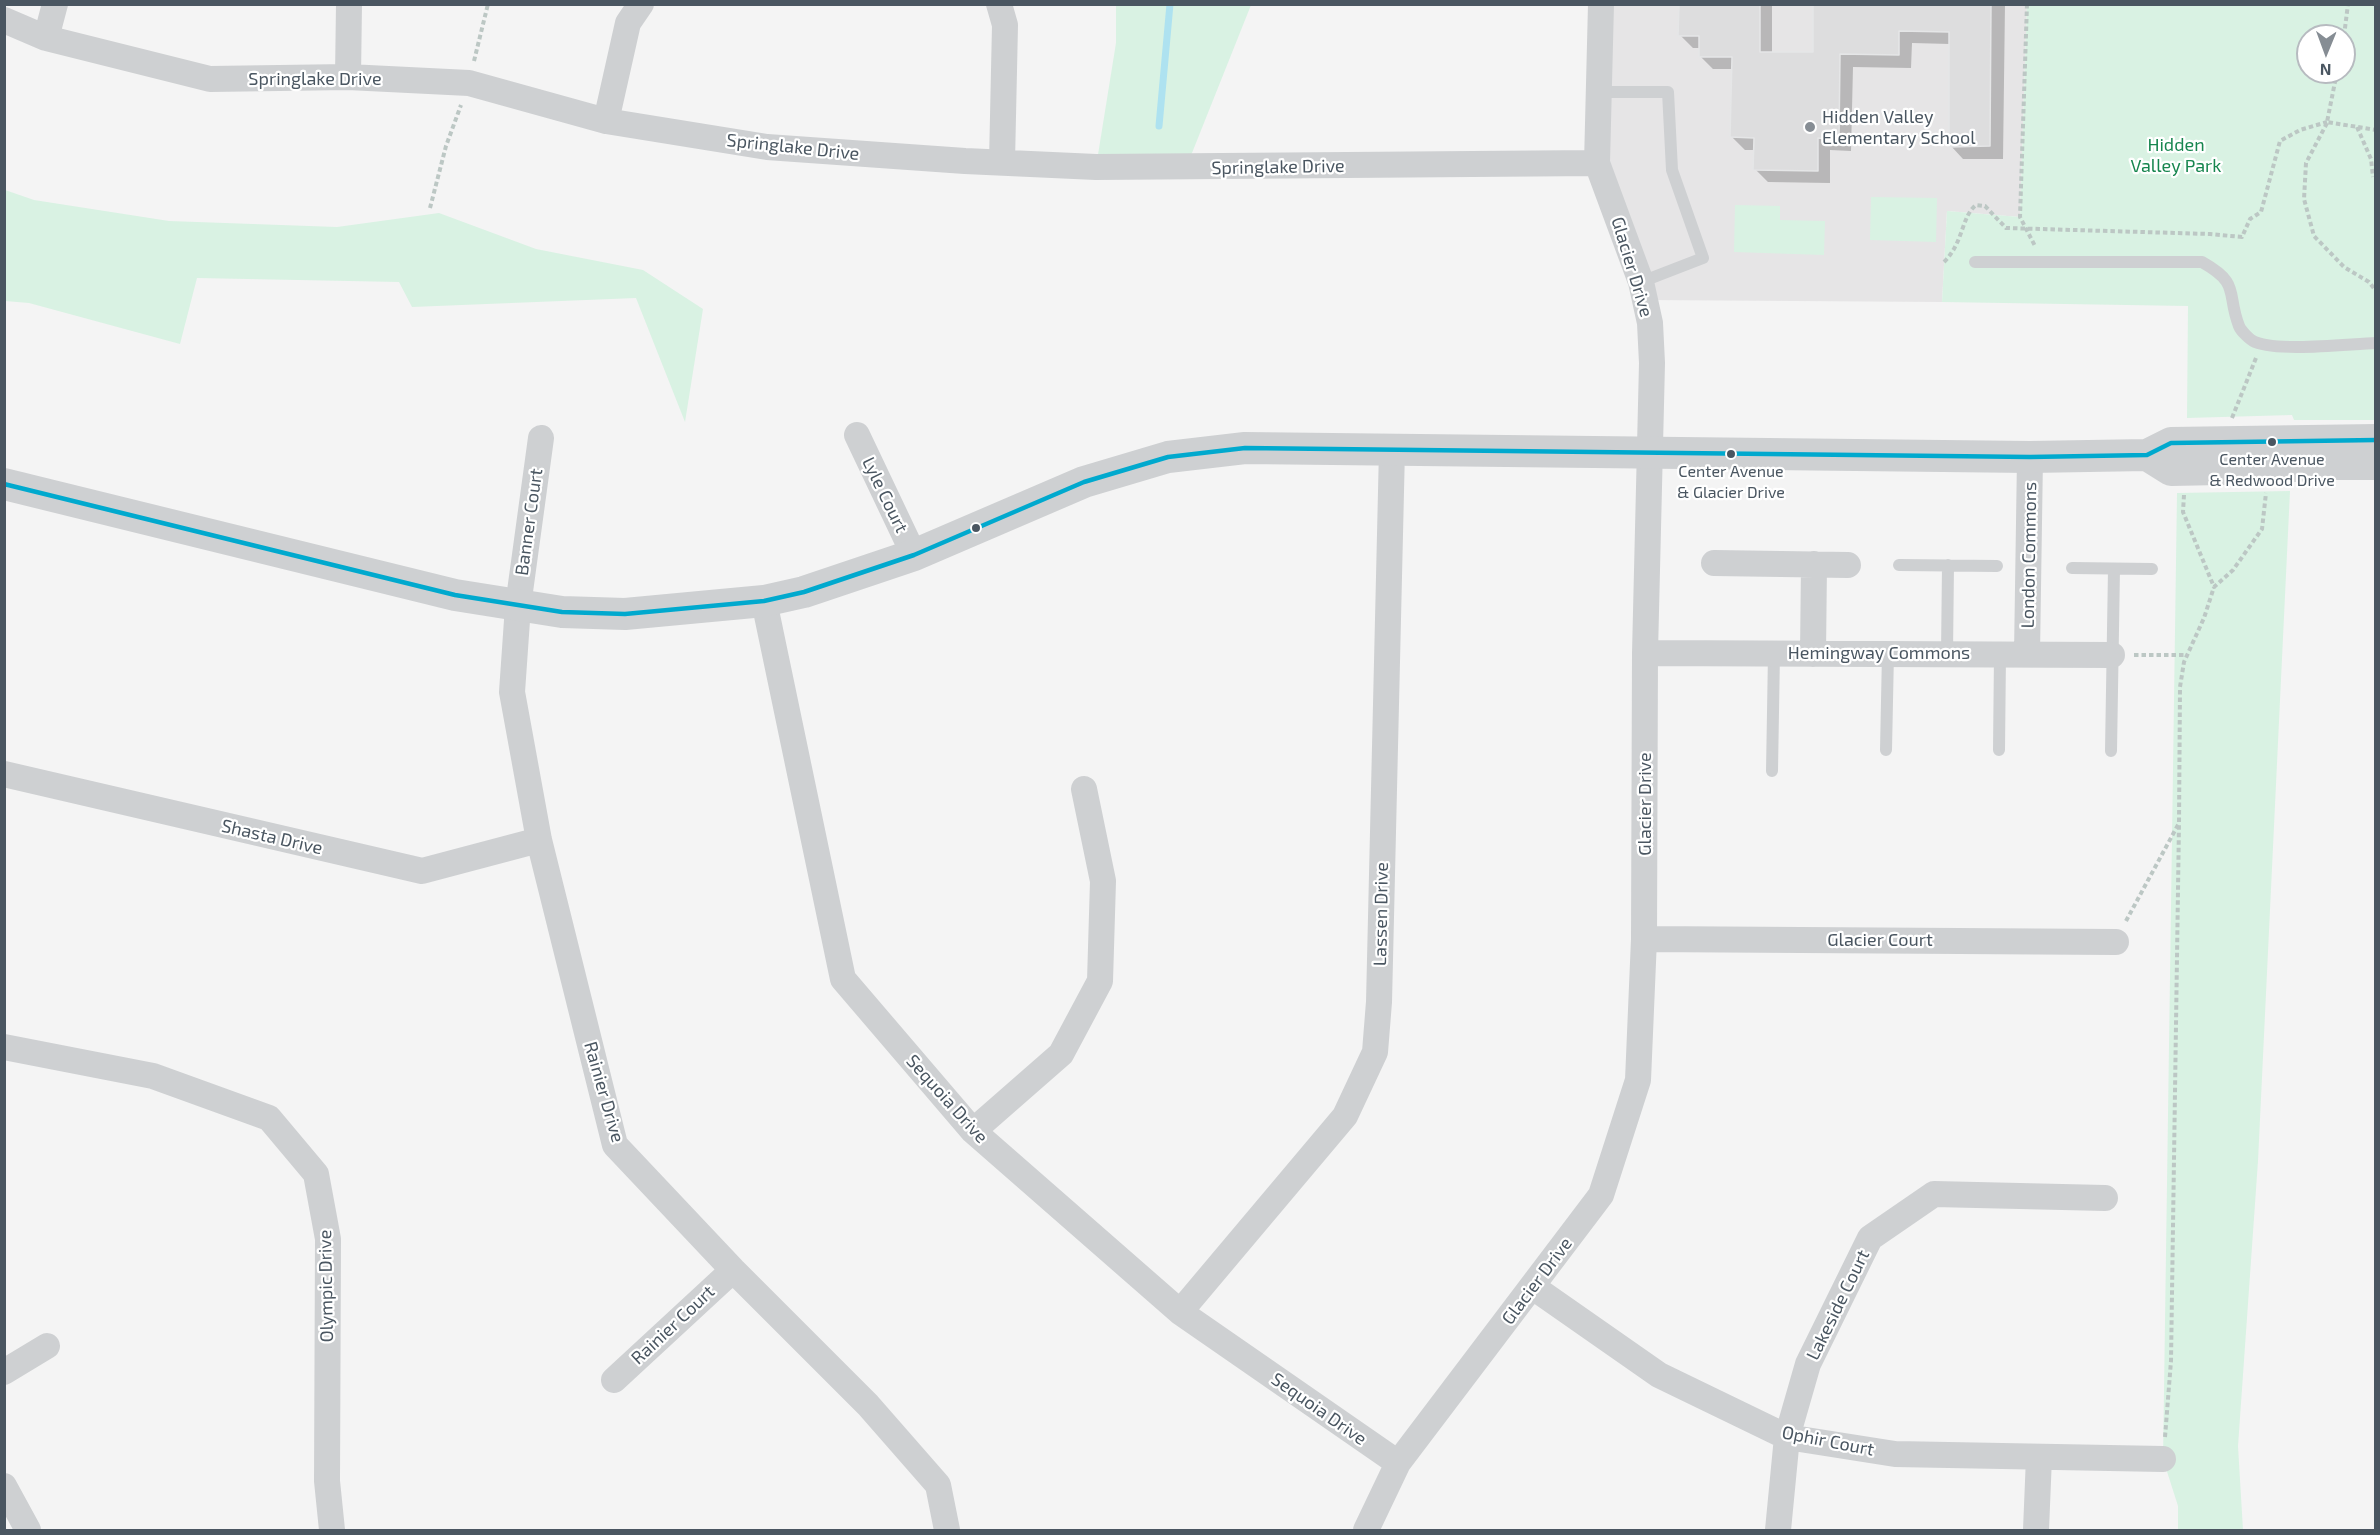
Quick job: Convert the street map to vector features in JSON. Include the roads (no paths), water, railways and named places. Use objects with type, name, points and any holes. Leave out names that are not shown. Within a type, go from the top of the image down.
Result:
[{"type":"street","points":[[46,38],[55,4]]},
{"type":"street","points":[[348,77],[349,4]]},
{"type":"street","points":[[606,121],[628,23],[641,4]]},
{"type":"street","points":[[999,4],[1005,25],[1002,162]]},
{"type":"street","name":"Glacier Drive","points":[[1366,1530],[1398,1463],[1601,1195],[1638,1080],[1644,939],[1645,653],[1651,453],[1650,333],[1641,282],[1597,163],[1601,4]]},
{"type":"street","name":"Springlake Drive","points":[[4,20],[46,38],[210,79],[348,77],[469,83],[606,121],[767,147],[1002,162],[1186,168],[1597,163]]},
{"type":"street","name":"Lyle Court","points":[[857,435],[914,555]]},
{"type":"street","name":"Banner Court","points":[[518,606],[541,438]]},
{"type":"street","points":[[4,484],[455,595],[562,612],[625,614],[764,601],[863,574],[914,555],[1084,482],[1168,457],[1245,448],[2030,457],[2148,455],[2171,442],[2376,440]]},
{"type":"street","name":"Lassen Drive","points":[[1180,1312],[1345,1116],[1375,1052],[1379,1002],[1392,449]]},
{"type":"street","points":[[2148,455],[2170,470],[2269,468],[2320,464],[2376,465]]},
{"type":"street","name":"London Commons","points":[[2027,654],[2030,457]]},
{"type":"street","points":[[1714,563],[1848,565]]},
{"type":"street","points":[[1814,564],[1814,654]]},
{"type":"street","name":"Sequoia Drive","points":[[764,601],[843,979],[973,1131],[1180,1312],[1398,1463]]},
{"type":"street","name":"Rainier Drive","points":[[518,606],[512,692],[539,840],[615,1144],[733,1270],[868,1405],[938,1485],[947,1530]]},
{"type":"street","name":"Hemingway Commons","points":[[1645,653],[2112,655]]},
{"type":"street","name":"Shasta Drive","points":[[4,774],[422,871],[539,840]]},
{"type":"street","points":[[973,1131],[1061,1054],[1100,981],[1103,881],[1084,789]]},
{"type":"street","name":"Glacier Court","points":[[1644,939],[2116,942]]},
{"type":"street","name":"Olympic Drive","points":[[4,1047],[153,1076],[268,1118],[316,1174],[328,1239],[327,1481],[332,1530]]},
{"type":"street","name":"Lakeside Court","points":[[1778,1530],[1787,1437],[1808,1364],[1870,1238],[1934,1194],[2105,1198]]},
{"type":"street","name":"Rainier Court","points":[[614,1380],[733,1270]]},
{"type":"street","name":"Ophir Court","points":[[1533,1287],[1659,1375],[1787,1437],[1895,1454],[2163,1459]]},
{"type":"street","points":[[4,1372],[47,1346]]},
{"type":"street","points":[[2036,1530],[2039,1457]]},
{"type":"street","points":[[4,1486],[28,1530]]},
{"type":"lane","points":[[1599,92],[1668,92],[1672,170],[1703,258],[1641,282]]},
{"type":"lane","points":[[1975,262],[2202,262],[2222,273],[2232,288],[2240,329],[2254,342],[2278,345],[2376,343]]},
{"type":"lane","points":[[1899,565],[1997,566]]},
{"type":"lane","points":[[1947,654],[1948,565]]},
{"type":"lane","points":[[2072,568],[2152,569]]},
{"type":"lane","points":[[2111,751],[2114,569]]},
{"type":"lane","points":[[1772,771],[1774,653]]},
{"type":"lane","points":[[1886,750],[1888,653]]},
{"type":"lane","points":[[1999,750],[2000,654]]},
{"type":"waterway","points":[[1159,126],[1170,4]]},
{"type":"place","name":"Hidden Valley Elementary School","points":[[1810,127]]},
{"type":"place","name":"Center Avenue & Redwood Drive","points":[[2272,442]]},
{"type":"place","name":"Center Avenue & Glacier Drive","points":[[1731,454]]},
{"type":"park label","name":"Hidden Valley Park","points":[[2176,155]]}]
